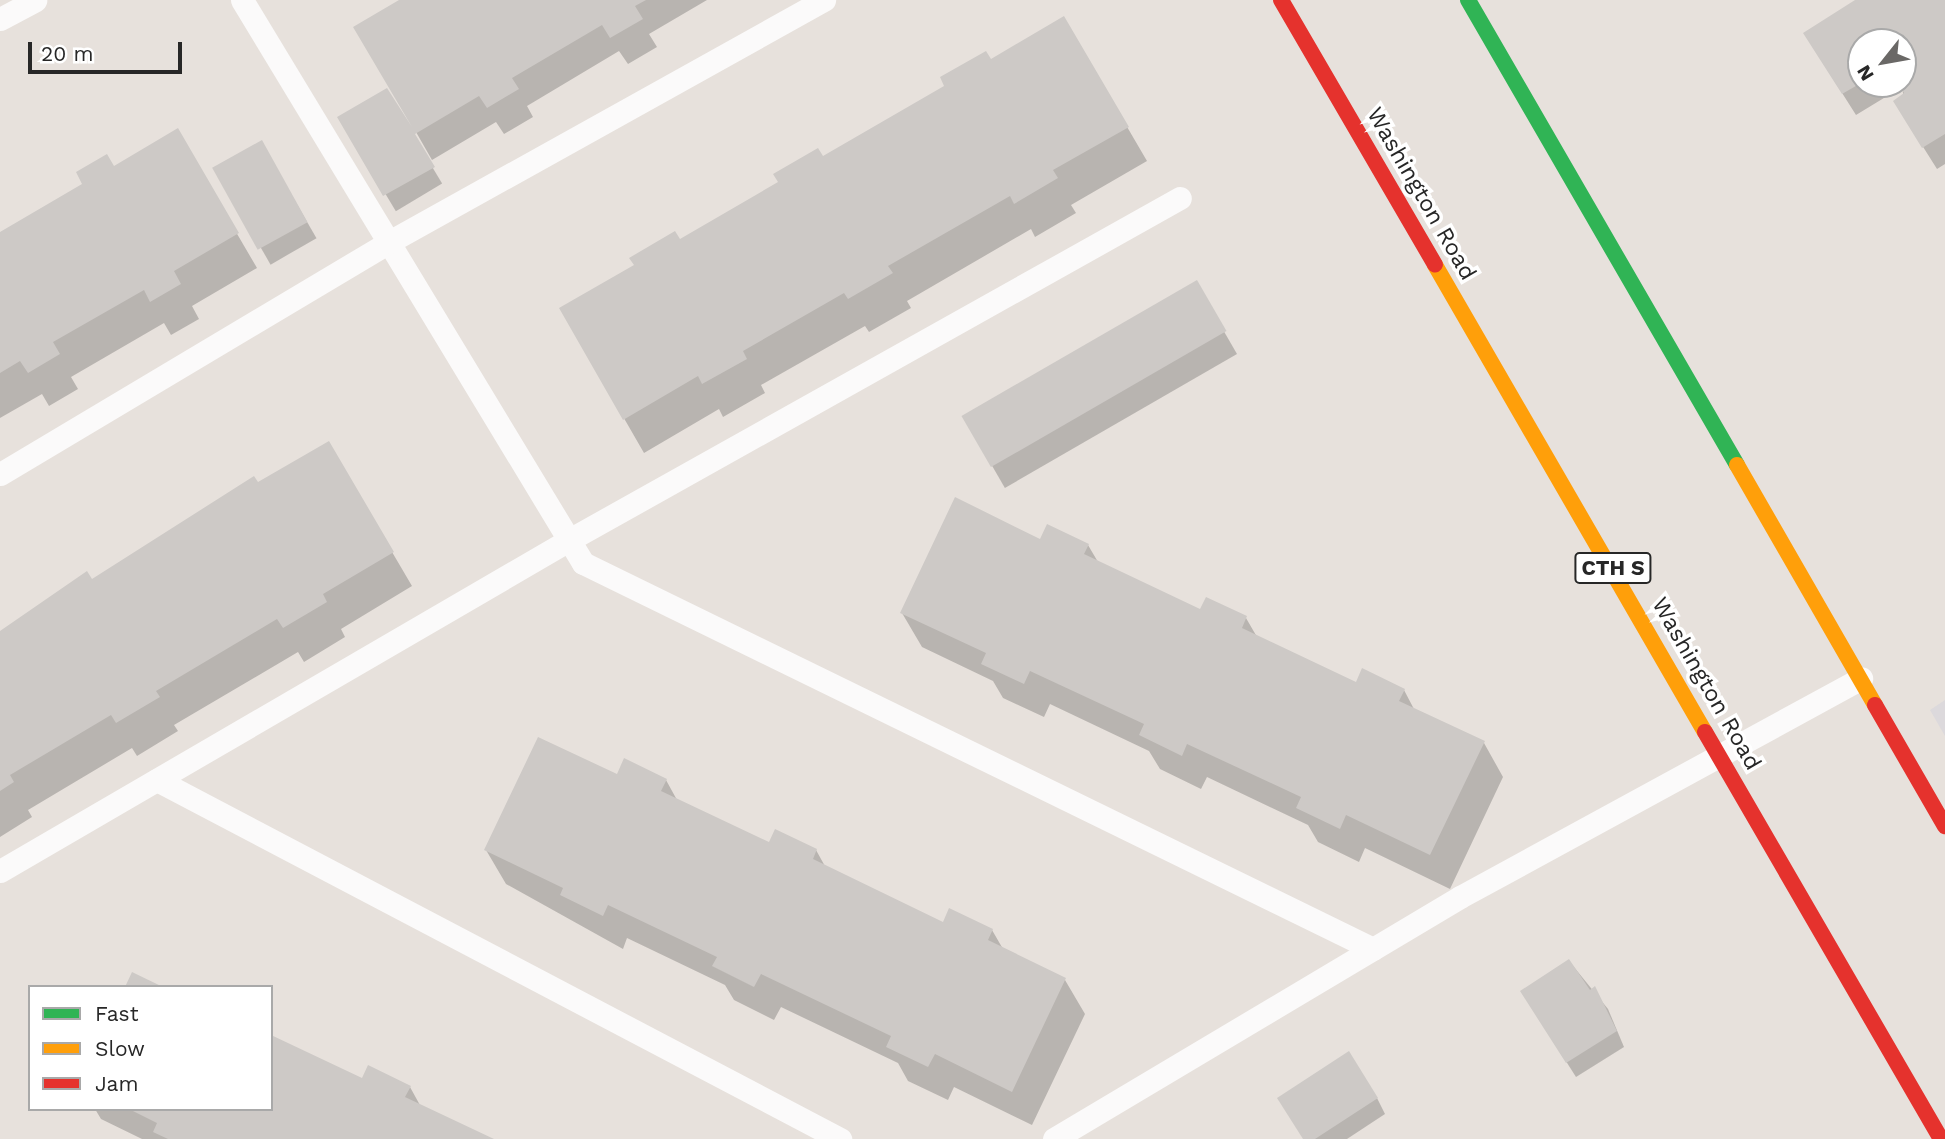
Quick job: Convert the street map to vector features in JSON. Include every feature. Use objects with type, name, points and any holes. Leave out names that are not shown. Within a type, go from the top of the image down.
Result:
[{"type":"main road","name":"Washington Road","points":[[1281,0],[1721,754],[1941,1139]]},
{"type":"main road","points":[[1468,0],[1945,826]]},
{"type":"lane","points":[[0,19],[35,0]]},
{"type":"lane","points":[[242,0],[583,563],[1373,949]]},
{"type":"lane","points":[[0,474],[389,242],[824,0]]},
{"type":"lane","points":[[0,871],[569,540],[1180,198]]},
{"type":"lane","points":[[1054,1139],[1373,949],[1861,678]]},
{"type":"lane","points":[[157,780],[839,1139]]},
{"type":"shaded area","points":[[1945,700],[1945,736],[1930,710]]},
{"type":"building","points":[[399,0],[646,0],[635,6],[643,19],[610,38],[602,25],[512,78],[519,89],[487,108],[479,96],[415,134],[435,167],[383,196],[337,117],[387,88],[412,127],[353,27]]},
{"type":"building","points":[[1855,0],[1945,0],[1945,134],[1922,148],[1893,101],[1897,98],[1917,98],[1917,28],[1847,28],[1847,91],[1842,94],[1803,33]]},
{"type":"building","points":[[1064,16],[1129,127],[1053,170],[1058,178],[1014,204],[1010,196],[888,266],[893,273],[848,299],[844,293],[743,351],[747,359],[702,384],[698,376],[623,420],[559,308],[634,265],[629,258],[675,231],[680,239],[778,182],[773,174],[818,148],[823,156],[944,86],[940,77],[986,51],[991,59]]},
{"type":"building","points":[[178,128],[239,233],[174,271],[181,284],[150,302],[144,290],[53,342],[60,354],[28,373],[20,361],[0,373],[0,232],[82,184],[76,172],[107,154],[114,166]]},
{"type":"building","points":[[262,140],[308,222],[258,250],[212,168]]},
{"type":"building","points":[[1197,280],[1226,331],[991,467],[961,416]]},
{"type":"building","points":[[329,441],[394,552],[323,594],[327,602],[283,628],[277,619],[156,691],[160,697],[116,723],[111,715],[10,775],[14,782],[0,791],[0,631],[87,571],[92,579],[254,476],[258,482]]},
{"type":"building","points":[[955,497],[1040,539],[1047,524],[1089,544],[1084,554],[1200,609],[1206,597],[1247,616],[1242,628],[1356,682],[1362,668],[1405,689],[1399,701],[1485,741],[1430,855],[1346,815],[1340,829],[1296,808],[1301,797],[1187,744],[1182,756],[1139,735],[1144,724],[1030,671],[1024,684],[981,664],[986,653],[900,613]]},
{"type":"building","points":[[538,737],[617,774],[624,758],[667,779],[661,791],[769,842],[775,829],[817,849],[813,859],[943,922],[949,908],[993,929],[988,940],[1066,978],[1012,1092],[935,1054],[928,1067],[886,1047],[891,1036],[761,974],[754,987],[712,966],[717,957],[608,905],[603,916],[560,895],[563,888],[484,850]]},
{"type":"building","points":[[1569,959],[1590,990],[1595,986],[1617,1031],[1566,1063],[1520,991]]},
{"type":"building","points":[[132,972],[159,985],[126,985]]},
{"type":"building","points":[[273,1036],[362,1078],[368,1065],[411,1086],[405,1097],[494,1139],[168,1139],[153,1132],[157,1123],[133,1111],[273,1111]]},
{"type":"building","points":[[1349,1051],[1378,1098],[1315,1139],[1303,1139],[1277,1098]]},
{"type":"traffic: fast","points":[[1468,0],[1737,465]]},
{"type":"traffic: slow","points":[[1435,265],[1705,732]]},
{"type":"traffic: slow","points":[[1737,465],[1875,705]]},
{"type":"traffic: jam","points":[[1281,0],[1435,265]]},
{"type":"traffic: jam","points":[[1875,705],[1945,826]]},
{"type":"traffic: jam","points":[[1705,732],[1941,1139]]}]
